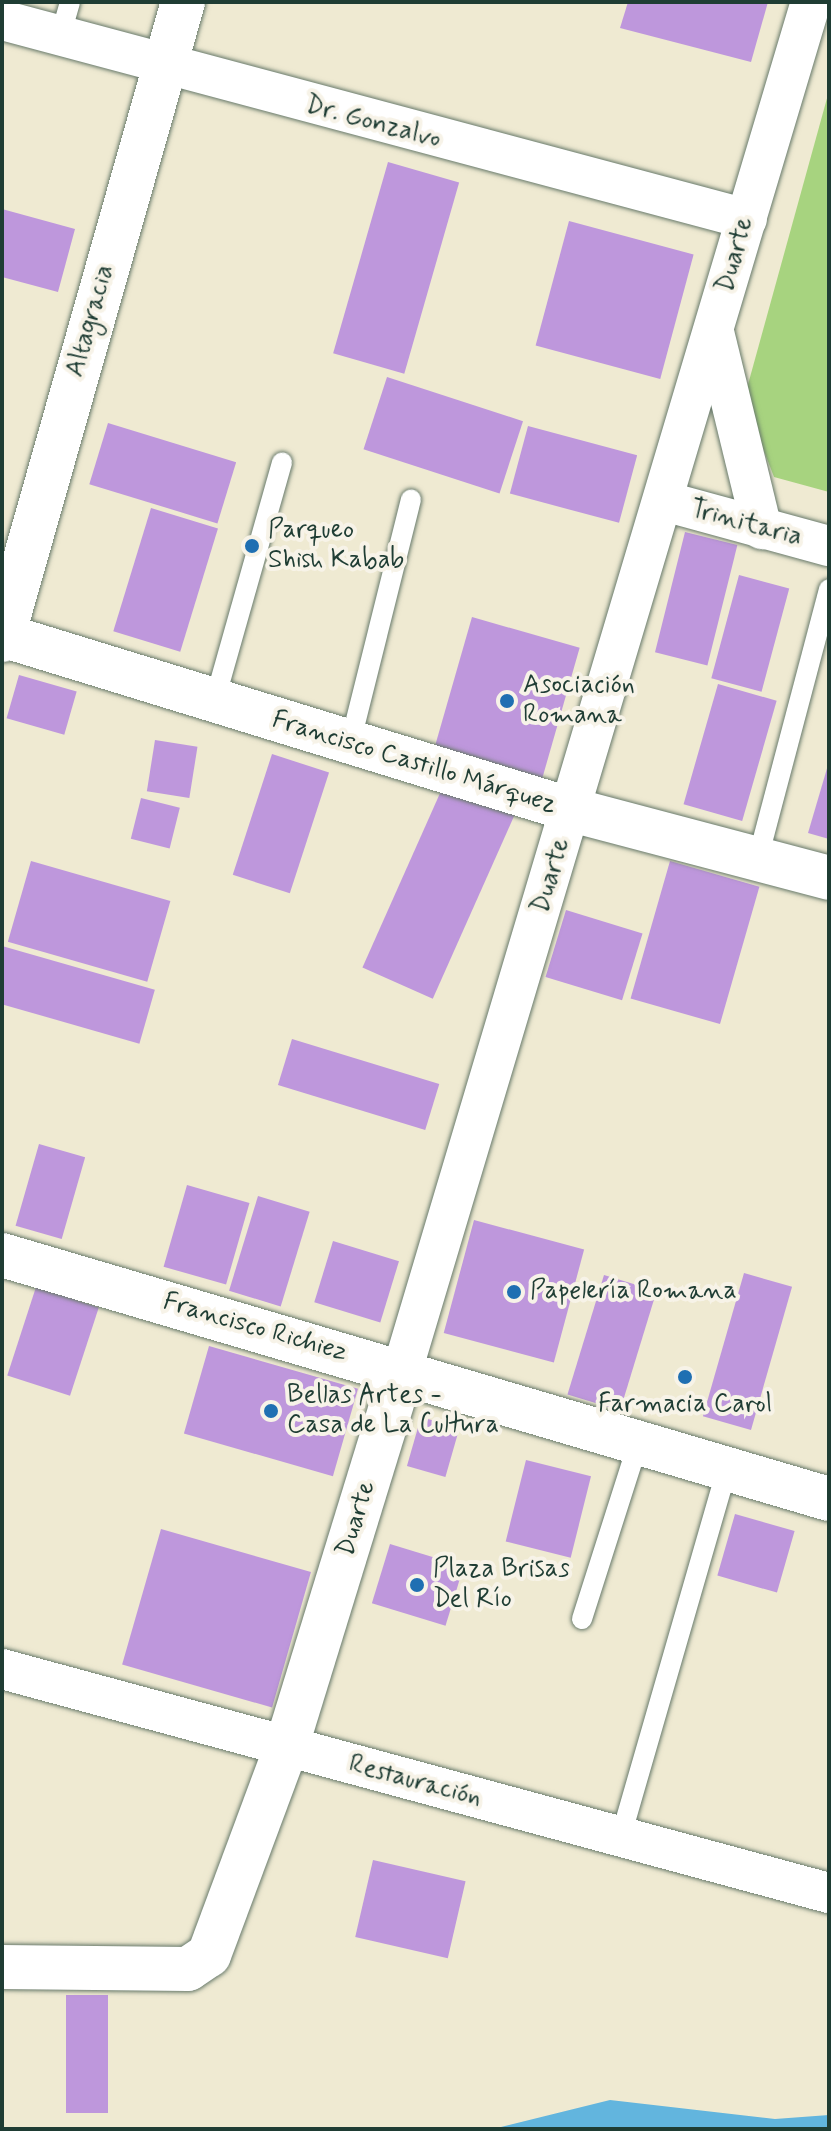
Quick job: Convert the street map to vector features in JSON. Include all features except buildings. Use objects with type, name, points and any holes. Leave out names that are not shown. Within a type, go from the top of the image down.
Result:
[{"type":"main road","name":"Altagracia","points":[[2,637],[183,2]]},
{"type":"main road","name":"Francisco Castillo Márquez","points":[[2,637],[572,810],[829,878]]},
{"type":"main road","name":"Francisco Richiez","points":[[2,1255],[402,1371],[726,1472],[829,1499]]},
{"type":"main road","name":"Duarte","points":[[2,1967],[188,1969],[204,1963],[221,1930],[286,1748],[402,1371]]},
{"type":"street","name":"Duarte","points":[[402,1371],[811,2]]},
{"type":"street","name":"Dr. Gonzalvo","points":[[2,20],[65,20],[162,68],[747,219]]},
{"type":"street","points":[[794,61],[829,44]]},
{"type":"street","points":[[714,332],[762,529]]},
{"type":"street","name":"Trinitaria","points":[[664,501],[829,546]]},
{"type":"street","name":"Restauración","points":[[2,1669],[829,1893]]},
{"type":"lane","points":[[214,703],[282,462]]},
{"type":"lane","points":[[350,744],[411,499]]},
{"type":"lane","points":[[758,858],[829,589]]},
{"type":"lane","points":[[582,1619],[638,1444]]},
{"type":"lane","points":[[621,1836],[726,1472]]},
{"type":"green space","points":[[829,91],[829,492],[774,477],[744,399]]},
{"type":"water","points":[[610,2100],[775,2119],[829,2115],[829,2129],[493,2129]]},
{"type":"place","name":"Parqueo Shish Kabab","points":[[252,546]]},
{"type":"place","name":"Asociación Romana","points":[[507,701]]},
{"type":"place","name":"Papelería Romana","points":[[514,1292]]},
{"type":"place","name":"Farmacia Carol","points":[[685,1377]]},
{"type":"place","name":"Bellas Artes - Casa de La Cultura","points":[[271,1411]]},
{"type":"place","name":"Plaza Brisas Del Río","points":[[417,1585]]}]
